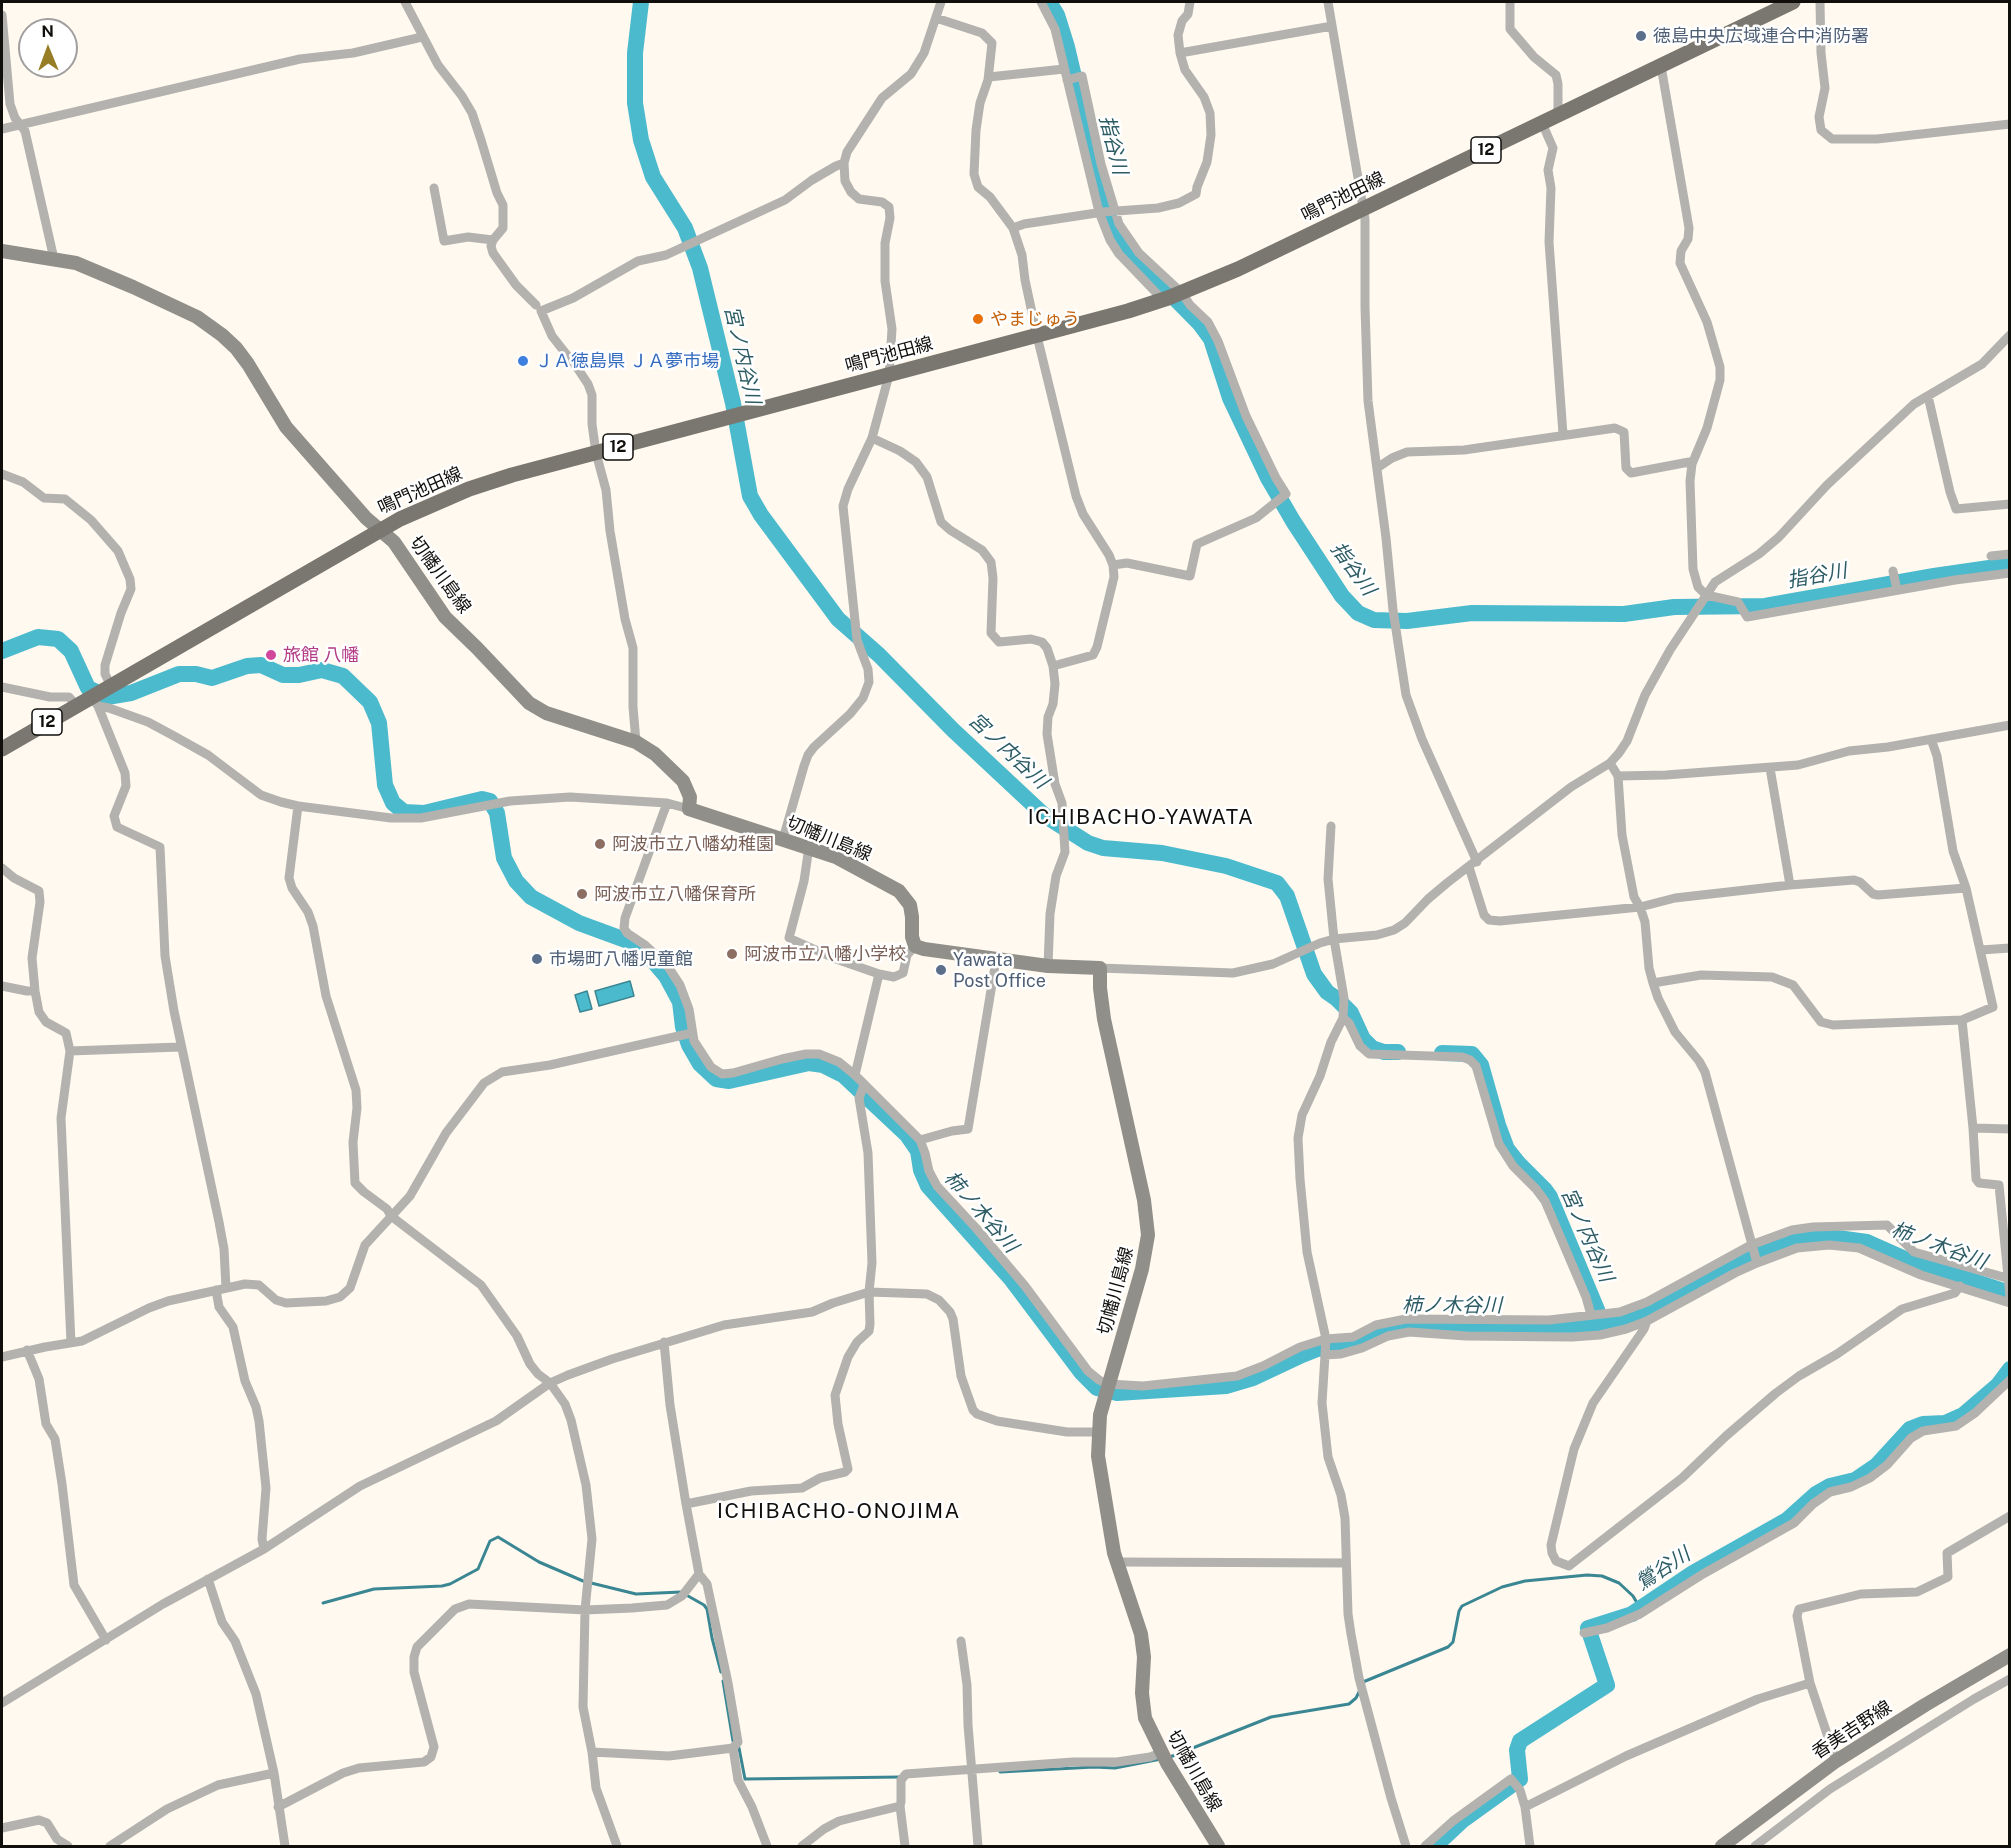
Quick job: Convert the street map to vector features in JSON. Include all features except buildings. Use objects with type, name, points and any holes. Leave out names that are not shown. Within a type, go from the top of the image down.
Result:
[{"type":"main road","name":"鳴門池田線","points":[[2,749],[76,705],[100,695],[400,519],[469,489],[512,475],[1037,336],[1173,296],[1238,269],[1793,2]]},
{"type":"main road","name":"切幡川島線","points":[[2,251],[76,263],[197,317],[222,335],[248,364],[286,426],[366,518],[399,550],[445,617],[529,702],[546,713],[636,742],[655,754],[683,781],[690,797],[689,809],[809,847],[855,866],[899,891],[910,905],[912,938],[915,946]]},
{"type":"main road","points":[[915,946],[996,960],[1048,966],[1100,968]]},
{"type":"main road","name":"切幡川島線","points":[[1100,968],[1104,1019],[1148,1223],[1145,1258],[1107,1389],[1098,1432],[1098,1455],[1108,1524],[1117,1562],[1141,1634],[1144,1657],[1142,1693],[1145,1718],[1163,1756],[1218,1846]]},
{"type":"main road","name":"香美吉野線","points":[[1722,1846],[1836,1761],[2010,1655]]},
{"type":"street","points":[[405,2],[438,65],[467,105],[478,131],[497,194],[503,205],[503,228],[493,240],[491,246],[493,254],[516,285],[536,305]]},
{"type":"street","points":[[783,839],[808,755],[850,714],[863,698],[869,682],[868,669],[857,640],[843,506],[848,489],[873,438],[889,375],[892,329],[885,281],[885,243],[890,218],[889,207],[882,202],[859,199],[851,192],[846,181],[844,164],[847,152],[882,98],[911,74],[924,53],[941,2]]},
{"type":"street","points":[[1041,2],[1055,29],[1064,69],[1072,79],[1107,211],[1173,296]]},
{"type":"street","points":[[1013,228],[1024,224],[1107,211],[1158,208],[1179,203],[1196,194],[1208,162],[1211,135],[1210,113],[1204,97],[1185,70],[1180,53],[1178,35],[1182,21],[1188,14],[1190,2]]},
{"type":"street","points":[[1328,2],[1364,209],[1366,382],[1393,615],[1406,695],[1473,865],[1484,915],[1489,920],[1500,921],[1640,907],[1675,898],[1854,880],[1860,882],[1873,894],[1878,895],[1966,888]]},
{"type":"street","points":[[1510,2],[1510,29],[1534,57],[1556,75],[1558,115]]},
{"type":"street","points":[[1820,2],[1821,53],[1825,88],[1819,117],[1821,130],[1832,139],[1877,139],[2010,124]]},
{"type":"street","points":[[2,15],[10,104],[15,118],[25,131],[54,259]]},
{"type":"street","points":[[936,18],[982,33],[992,43],[989,77],[980,102],[976,130],[974,174],[978,187],[990,197],[1013,228],[1022,255],[1037,336],[1076,496],[1083,514],[1113,565],[1114,577],[1093,655],[1053,666]]},
{"type":"street","points":[[1180,53],[1332,26]]},
{"type":"street","points":[[2,129],[300,59],[353,53],[422,37]]},
{"type":"street","points":[[1662,66],[1689,228],[1680,263],[1707,322],[1720,367],[1720,380],[1707,428],[1692,464],[1690,481],[1694,569],[1698,587],[1704,597],[1739,603],[1747,617],[1897,589],[2010,573]]},
{"type":"street","points":[[989,77],[1064,69]]},
{"type":"street","points":[[1072,79],[1082,76],[1101,165],[1110,240],[1119,254],[1173,296],[1190,305],[1208,322],[1218,341],[1246,416],[1286,494],[1257,518],[1197,544],[1190,576],[1127,563],[1113,565]]},
{"type":"street","points":[[1542,123],[1553,148],[1548,170],[1551,188],[1549,242],[1563,434]]},
{"type":"street","points":[[636,742],[633,707],[633,648],[625,619],[610,531],[606,490],[596,453],[592,424],[592,395],[588,384],[552,336],[541,311],[573,298],[638,261],[666,255],[785,200],[812,180],[844,164]]},
{"type":"street","points":[[434,188],[444,242],[468,237],[493,240]]},
{"type":"street","points":[[1100,968],[1233,974],[1273,964],[1334,939],[1377,935],[1394,930],[1405,923],[1428,899],[1572,787],[1610,763],[1627,741],[1646,695],[1695,611],[1715,582],[1759,554],[1779,537],[1827,485],[1914,404],[1982,364],[2010,335]]},
{"type":"street","points":[[1928,396],[1956,509],[2010,504]]},
{"type":"street","points":[[1377,468],[1407,452],[1464,450],[1615,428],[1624,432],[1626,468],[1631,473],[1689,462],[1692,464]]},
{"type":"street","points":[[873,438],[900,451],[916,462],[927,477],[941,522],[982,550],[992,562],[991,633],[999,642],[1031,639],[1042,642],[1047,648],[1053,666],[1053,704],[1047,717],[1047,734],[1055,784],[1062,803],[1065,852],[1056,876],[1050,914],[1048,966]]},
{"type":"street","points":[[2,474],[23,482],[44,498],[54,497],[65,500],[91,520],[118,551],[130,579],[131,590],[121,613],[105,664],[100,695],[125,773],[126,786],[114,816],[117,826],[160,847],[165,956],[180,1047],[224,1249],[219,1307],[233,1327],[245,1381],[259,1421],[266,1488],[262,1539],[264,1549]]},
{"type":"street","points":[[1990,556],[2010,554]]},
{"type":"street","points":[[1893,572],[1897,589]]},
{"type":"street","points":[[2,687],[50,697],[69,697],[76,705]]},
{"type":"street","points":[[100,695],[109,708],[148,722],[207,755],[261,795],[298,806],[391,818],[421,818],[481,806],[570,797],[667,803],[689,809]]},
{"type":"street","points":[[1618,776],[1798,765],[1849,751],[1888,747],[2010,725]]},
{"type":"street","points":[[1653,983],[1701,975],[1772,977],[1793,985],[1821,1022],[1833,1024],[1962,1020],[1993,1007],[1966,888],[1953,850],[1931,739]]},
{"type":"street","points":[[1610,763],[1618,776],[1624,845],[1632,891],[1645,922],[1649,968],[1653,983],[1675,1032],[1705,1072],[1756,1262]]},
{"type":"street","points":[[1770,768],[1790,885]]},
{"type":"street","points":[[667,803],[625,918],[624,928],[627,933],[645,945],[667,965],[680,984],[689,1009],[692,1033],[700,1052],[711,1067],[722,1074],[733,1074],[806,1054],[819,1054],[839,1062],[855,1076],[862,1089],[920,1140],[926,1153],[929,1172],[937,1186],[1025,1286],[1088,1371],[1107,1389],[1237,1376],[1300,1347],[1325,1347],[1353,1337],[1376,1325],[1406,1319],[1549,1320],[1620,1312],[1647,1302],[1751,1247],[1792,1230],[1813,1227],[1887,1225],[1914,1252],[2009,1286],[2000,1188],[1999,1185],[1980,1183],[1976,1179],[1962,1020]]},
{"type":"street","points":[[298,806],[289,878],[313,926],[326,996],[356,1090],[357,1108],[353,1142],[355,1183],[387,1209],[391,1216],[481,1285],[517,1336],[530,1364],[550,1383],[566,1404],[571,1420],[586,1485],[592,1539],[585,1610],[583,1707],[598,1796],[617,1846]]},
{"type":"street","points":[[1331,826],[1328,879],[1334,939],[1344,998],[1343,1015],[1320,1076],[1302,1115],[1298,1138],[1307,1252],[1325,1347],[1322,1403],[1328,1457],[1341,1495],[1345,1518],[1348,1614],[1359,1678],[1406,1846]]},
{"type":"street","points":[[809,847],[804,881],[789,938],[836,959],[879,974],[894,976],[903,973],[907,955],[915,946]]},
{"type":"street","points":[[2,868],[14,878],[39,891],[40,902],[32,958],[39,1012],[46,1022],[66,1033],[70,1051],[61,1118],[71,1343]]},
{"type":"street","points":[[1981,950],[2010,948]]},
{"type":"street","points":[[920,1140],[968,1129],[996,960]]},
{"type":"street","points":[[855,1076],[879,974]]},
{"type":"street","points":[[2,986],[35,991]]},
{"type":"street","points":[[1343,1015],[1360,1046],[1369,1054],[1462,1058],[1470,1060],[1476,1066],[1499,1144],[1513,1166],[1545,1201],[1586,1298],[1590,1317],[1581,1334]]},
{"type":"street","points":[[2,1357],[96,1336],[149,1308],[244,1284],[259,1285],[276,1300],[286,1303],[326,1301],[340,1297],[350,1288],[365,1245],[410,1196],[446,1133],[484,1083],[502,1072],[550,1065],[692,1033]]},
{"type":"street","points":[[70,1051],[180,1047]]},
{"type":"street","points":[[686,1504],[751,1491],[802,1488],[848,1469],[838,1424],[836,1395],[848,1357],[857,1342],[870,1331],[869,1292],[872,1263],[868,1153],[862,1089]]},
{"type":"street","points":[[1973,1128],[2010,1129]]},
{"type":"street","points":[[1325,1347],[1341,1354],[1362,1348],[1388,1336],[1408,1332],[1466,1336],[1581,1334],[1626,1329],[1647,1321],[1756,1262],[1797,1248],[1829,1245],[1859,1248],[1921,1275],[2010,1303]]},
{"type":"street","points":[[1647,1321],[1644,1329],[1593,1403],[1574,1449],[1551,1545],[1556,1561],[1569,1566],[1682,1478],[1743,1422],[1799,1376],[1837,1354],[1902,1309],[1955,1293],[1960,1287]]},
{"type":"street","points":[[2,1703],[208,1579],[264,1549],[360,1486],[496,1421],[550,1383],[664,1342],[724,1325],[812,1312],[843,1299],[869,1292],[927,1293],[934,1296],[950,1312],[953,1319],[961,1376],[973,1410],[977,1414],[997,1421],[1067,1432],[1098,1432]]},
{"type":"street","points":[[664,1342],[670,1405],[699,1574],[706,1584],[728,1683],[738,1780],[752,1806],[767,1846]]},
{"type":"street","points":[[27,1350],[39,1379],[46,1424],[55,1439],[74,1586],[106,1640]]},
{"type":"street","points":[[1588,1632],[1640,1614],[1703,1574],[1794,1523],[1813,1504],[1830,1492],[1851,1487],[1870,1478],[1887,1465],[1911,1438],[1923,1431],[1956,1426],[1975,1413],[2010,1380]]},
{"type":"street","points":[[1836,1761],[1810,1683],[1797,1616],[1799,1609],[1861,1594],[1917,1592],[1948,1577],[1947,1553],[2010,1516]]},
{"type":"street","points":[[1117,1562],[1346,1563]]},
{"type":"street","points":[[278,1807],[343,1773],[359,1768],[424,1762],[431,1757],[434,1747],[414,1671],[414,1657],[417,1647],[454,1609],[469,1604],[585,1610],[668,1605],[684,1594],[699,1574]]},
{"type":"street","points":[[208,1579],[222,1622],[235,1641],[256,1694],[274,1773],[285,1846]]},
{"type":"street","points":[[961,1641],[967,1685],[971,1772],[978,1846]]},
{"type":"street","points":[[1755,1846],[1830,1789],[2010,1679]]},
{"type":"street","points":[[1525,1807],[1636,1752],[1758,1699],[1810,1683]]},
{"type":"street","points":[[592,1752],[669,1756],[735,1745]]},
{"type":"street","points":[[905,1846],[900,1806],[902,1778],[1073,1762],[1118,1762],[1163,1756]]},
{"type":"street","points":[[110,1846],[167,1809],[218,1785],[274,1773]]},
{"type":"street","points":[[1425,1846],[1453,1821],[1511,1779],[1525,1807],[1530,1846]]},
{"type":"street","points":[[802,1846],[839,1821],[900,1806]]},
{"type":"street","points":[[2,1828],[39,1820],[47,1823],[57,1839],[68,1846]]},
{"type":"water","points":[[630,981],[634,996],[599,1006],[595,991]]},
{"type":"water","points":[[587,991],[592,1009],[580,1012],[575,995]]},
{"type":"waterway","name":"宮ノ内谷川","points":[[641,2],[635,53],[635,103],[641,140],[653,177],[685,228],[700,268],[733,403],[750,496],[761,515],[838,619],[879,655],[953,730],[1044,815],[1088,843],[1103,848],[1162,853],[1226,866],[1277,883],[1287,896],[1314,974],[1327,992],[1351,1013],[1363,1039],[1372,1048],[1384,1052],[1398,1052]]},
{"type":"waterway","name":"指谷川","points":[[1049,2],[1057,15],[1067,47],[1113,231],[1125,248],[1200,324],[1211,339],[1230,398],[1268,478],[1342,596],[1358,613],[1374,620],[1407,621],[1472,613],[1624,614],[1674,607],[1765,606],[2010,565]]},
{"type":"waterway","name":"柿ノ木谷川","points":[[2,651],[38,637],[58,639],[71,651],[88,688],[107,697],[131,693],[179,674],[196,674],[212,678],[247,666],[261,665],[283,675],[299,675],[322,670],[343,676],[370,702],[379,723],[385,785],[393,803],[404,812],[424,813],[482,799],[490,801],[497,813],[504,858],[516,881],[531,897],[579,923],[628,941],[649,956],[666,976],[680,1002],[683,1027],[689,1045],[700,1064],[716,1079],[729,1081],[809,1063],[823,1065],[843,1075],[907,1135],[918,1151],[921,1170],[928,1186],[1011,1279],[1081,1372],[1097,1388],[1117,1393],[1226,1386],[1253,1378],[1317,1349],[1358,1343],[1385,1328],[1407,1324],[1485,1329],[1569,1328],[1633,1319],[1738,1263],[1791,1242],[1830,1237],[1867,1242],[1903,1258],[2010,1293]]},
{"type":"waterway","name":"宮ノ内谷川","points":[[1442,1053],[1472,1054],[1481,1065],[1507,1149],[1550,1197],[1603,1324]]},
{"type":"waterway","name":"鶯谷川","points":[[1435,1846],[1463,1820],[1520,1779],[1517,1750],[1520,1741],[1607,1685],[1588,1628],[1632,1614],[1693,1573],[1787,1520],[1816,1494],[1830,1486],[1855,1480],[1877,1465],[1910,1429],[1923,1424],[1945,1423],[1963,1415],[1998,1385],[2010,1369]]},
{"type":"waterway","points":[[323,1603],[374,1589],[450,1584],[478,1569],[490,1541],[498,1537],[539,1562],[583,1581],[636,1594],[681,1592],[704,1605],[707,1609],[721,1672]]},
{"type":"waterway","points":[[1363,1682],[1448,1647],[1453,1642],[1462,1606],[1502,1587],[1525,1581],[1587,1575],[1602,1576],[1619,1583],[1633,1596],[1640,1608]]},
{"type":"waterway","points":[[723,1681],[733,1741],[739,1748],[745,1779],[901,1777]]},
{"type":"waterway","points":[[1170,1757],[1271,1717],[1349,1704],[1359,1692]]},
{"type":"waterway","points":[[1000,1772],[1115,1768],[1161,1759]]},
{"type":"place","name":"徳島中央広域連合中消防署","points":[[1641,36]]},
{"type":"place","name":"やまじゅう","points":[[978,319]]},
{"type":"place","name":"ＪＡ徳島県 ＪＡ夢市場","points":[[523,361]]},
{"type":"place","name":"旅館 八幡","points":[[271,655]]},
{"type":"place","name":"阿波市立八幡幼稚園","points":[[600,844]]},
{"type":"place","name":"阿波市立八幡保育所","points":[[582,894]]},
{"type":"place","name":"阿波市立八幡小学校","points":[[732,954]]},
{"type":"place","name":"市場町八幡児童館","points":[[537,959]]},
{"type":"place","name":"Yawata Post Office","points":[[941,970]]},
{"type":"district","name":"ICHIBACHO-YAWATA","points":[[1141,818]]},
{"type":"district","name":"ICHIBACHO-ONOJIMA","points":[[839,1512]]}]
